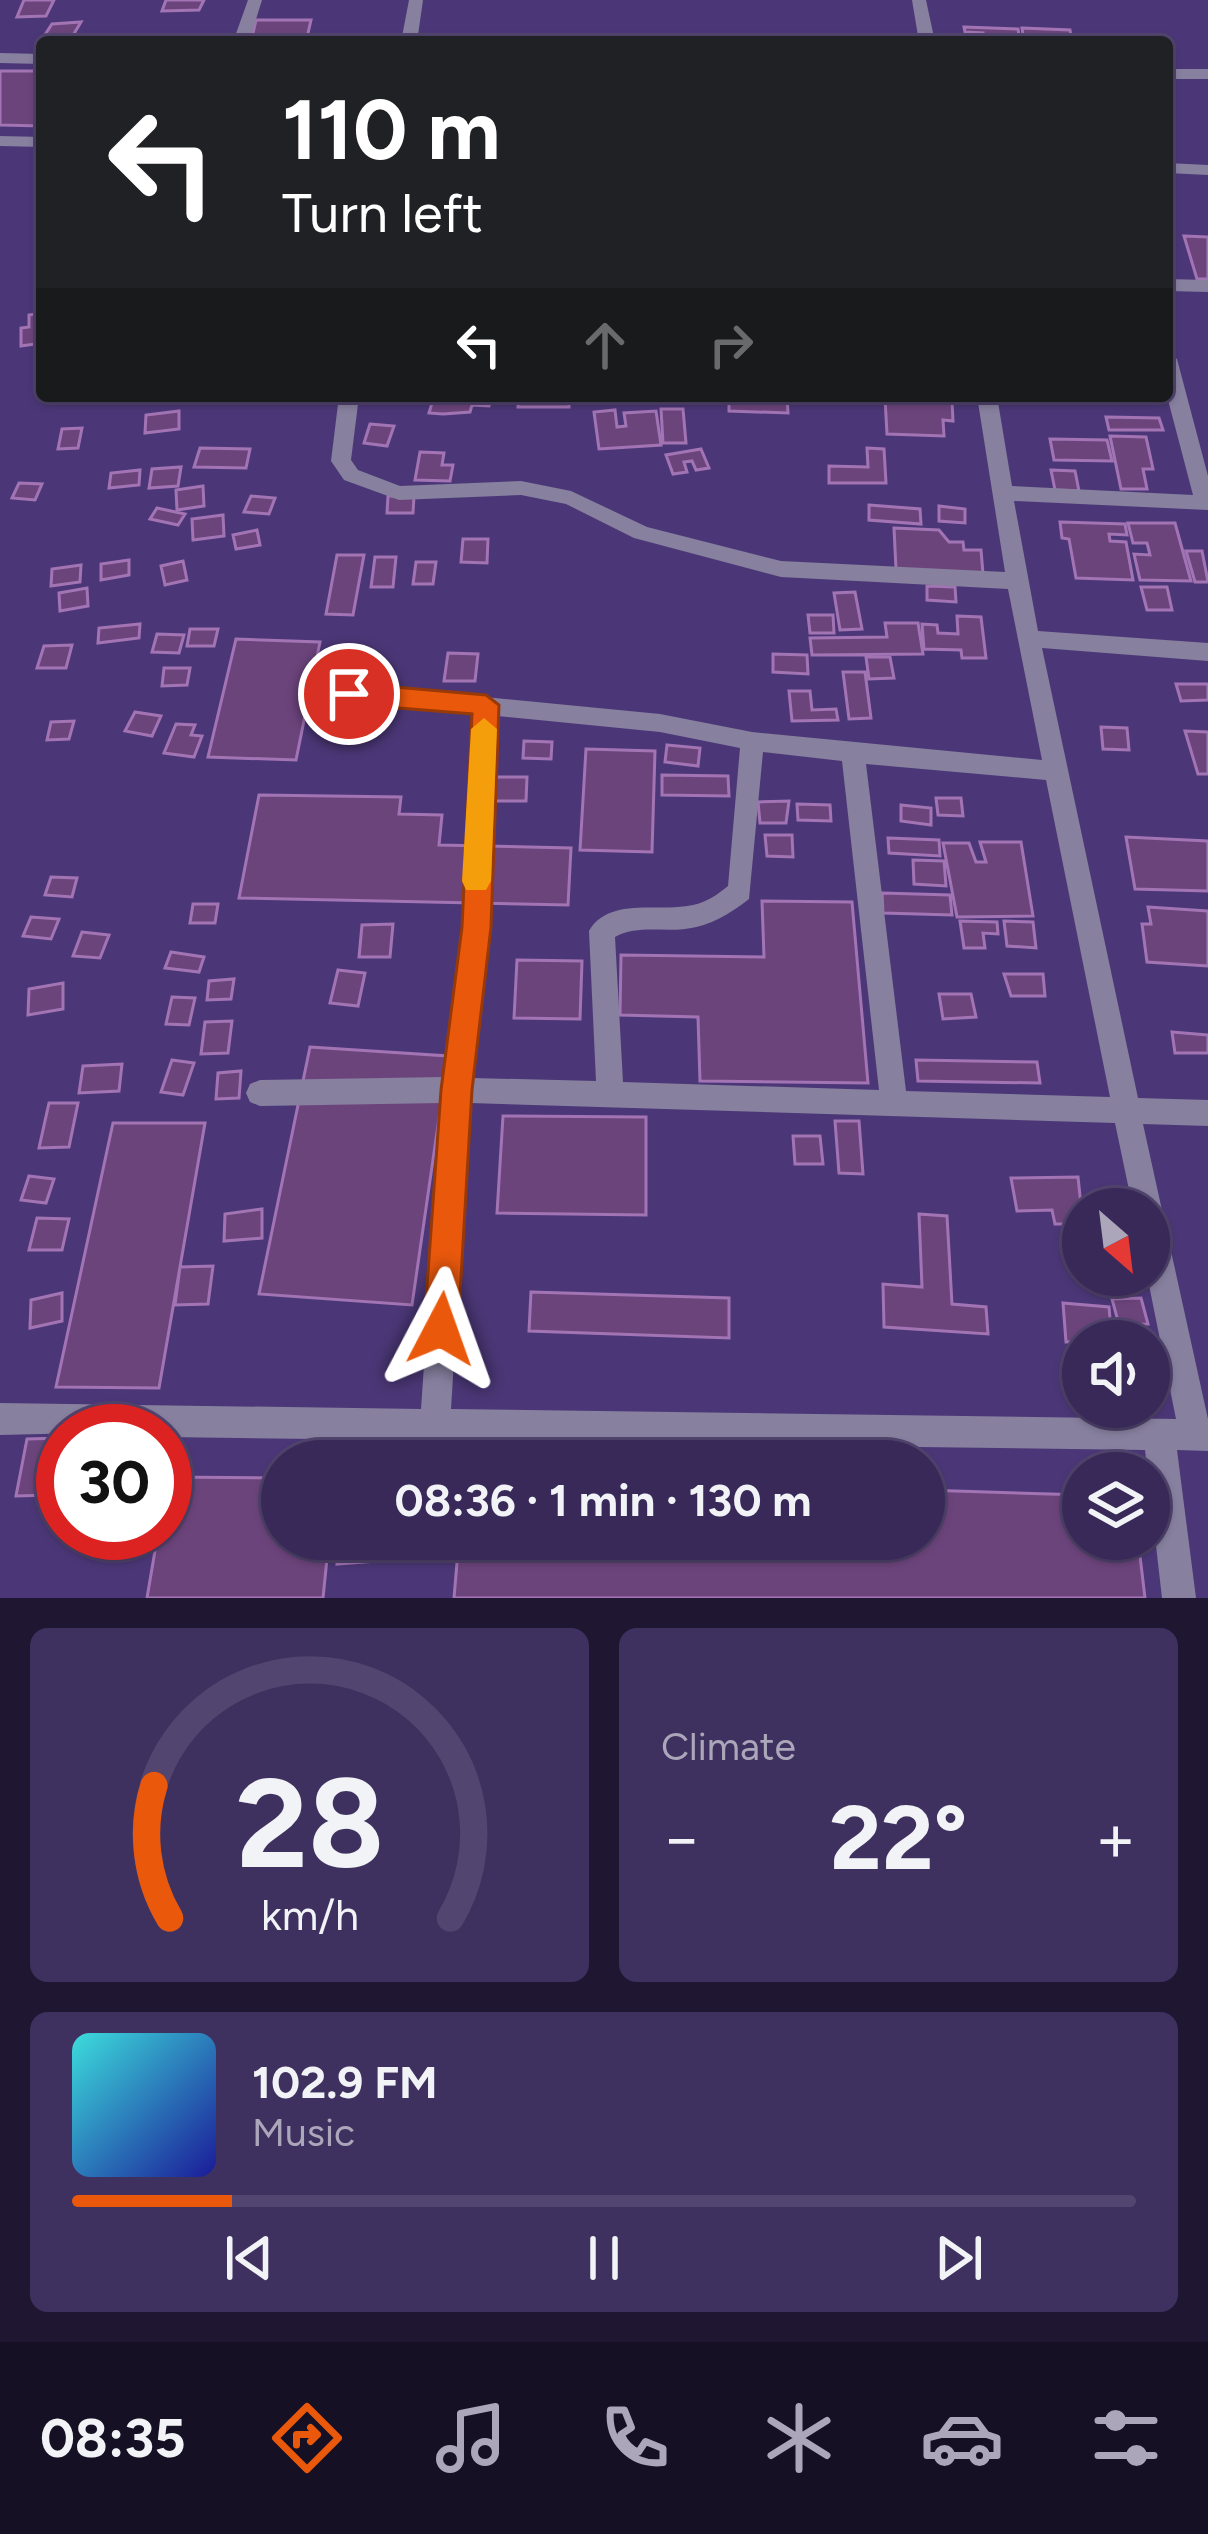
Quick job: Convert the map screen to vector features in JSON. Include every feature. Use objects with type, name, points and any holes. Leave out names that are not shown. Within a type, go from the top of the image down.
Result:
[{"type":"street","points":[[243,36],[255,0]]},
{"type":"street","points":[[410,36],[416,0]]},
{"type":"street","points":[[920,0],[926,36]]},
{"type":"street","points":[[0,58],[36,59]]},
{"type":"street","points":[[1173,74],[1208,74]]},
{"type":"street","points":[[0,141],[36,142]]},
{"type":"street","points":[[1173,168],[1208,170]]},
{"type":"street","points":[[1173,285],[1208,286]]},
{"type":"street","points":[[1006,494],[1207,503],[1173,381]]},
{"type":"street","points":[[348,402],[341,461],[351,475],[376,487],[399,493],[521,488],[572,497],[640,533],[781,569],[1017,581]]},
{"type":"street","points":[[988,402],[1017,581],[1143,1188]]},
{"type":"street","points":[[1031,639],[1208,652]]},
{"type":"street","points":[[349,694],[660,723],[752,741],[1058,771]]},
{"type":"street","points":[[435,1425],[457,1090],[477,927],[486,705]]},
{"type":"street","points":[[610,1094],[602,931],[616,920],[703,918],[740,892],[752,741]]},
{"type":"street","points":[[853,753],[894,1101]]},
{"type":"street","points":[[260,1093],[457,1090],[1208,1113]]},
{"type":"street","points":[[0,1419],[1201,1435],[1168,1296]]},
{"type":"street","points":[[1159,1434],[1179,1598]]},
{"type":"building","points":[[24,0],[54,0],[46,16],[17,17]]},
{"type":"building","points":[[166,0],[204,0],[199,10],[162,11]]},
{"type":"building","points":[[256,20],[311,20],[307,36],[252,36]]},
{"type":"building","points":[[81,22],[73,36],[44,36],[52,24]]},
{"type":"building","points":[[964,27],[1018,29],[1019,36],[983,36],[965,32]]},
{"type":"building","points":[[1022,28],[1070,30],[1071,36],[1023,36]]},
{"type":"building","points":[[0,71],[36,71],[36,126],[0,125]]},
{"type":"building","points":[[1184,236],[1208,237],[1208,279],[1197,279]]},
{"type":"building","points":[[36,314],[36,344],[21,346],[21,328],[29,327],[29,315]]},
{"type":"building","points":[[432,402],[490,402],[489,406],[472,405],[470,412],[429,413]]},
{"type":"building","points":[[518,402],[569,402],[569,407],[518,407]]},
{"type":"building","points":[[729,402],[787,402],[788,413],[729,411]]},
{"type":"building","points":[[885,402],[952,402],[953,421],[943,420],[944,436],[887,434]]},
{"type":"building","points":[[661,409],[683,409],[686,443],[663,443]]},
{"type":"building","points":[[615,410],[617,427],[626,426],[624,413],[656,411],[661,445],[599,449],[594,412]]},
{"type":"building","points":[[179,411],[179,429],[145,433],[146,415]]},
{"type":"building","points":[[1106,417],[1159,418],[1163,430],[1109,430]]},
{"type":"building","points":[[370,424],[394,426],[387,446],[364,443]]},
{"type":"building","points":[[82,428],[78,448],[58,449],[62,429]]},
{"type":"building","points":[[1110,436],[1146,437],[1153,469],[1143,469],[1147,489],[1121,489]]},
{"type":"building","points":[[1050,439],[1107,440],[1112,461],[1054,460]]},
{"type":"building","points":[[200,448],[250,449],[246,468],[194,467]]},
{"type":"building","points":[[867,448],[884,449],[886,483],[829,483],[829,466],[868,467]]},
{"type":"building","points":[[701,449],[709,468],[696,470],[692,461],[684,462],[687,472],[673,474],[666,455]]},
{"type":"building","points":[[420,452],[444,453],[442,465],[453,465],[450,481],[415,480]]},
{"type":"building","points":[[181,467],[178,486],[149,488],[152,469]]},
{"type":"building","points":[[140,470],[139,485],[109,488],[111,473]]},
{"type":"building","points":[[1051,470],[1075,471],[1079,491],[1055,490]]},
{"type":"building","points":[[19,483],[42,484],[35,500],[12,498]]},
{"type":"building","points":[[203,486],[204,506],[177,510],[176,490]]},
{"type":"building","points":[[251,496],[275,498],[269,514],[244,512]]},
{"type":"building","points":[[388,496],[414,496],[413,513],[387,513]]},
{"type":"building","points":[[869,505],[920,509],[921,524],[869,520]]},
{"type":"building","points":[[939,506],[965,509],[965,523],[939,521]]},
{"type":"building","points":[[157,508],[185,514],[178,525],[150,519]]},
{"type":"building","points":[[223,515],[224,536],[193,540],[192,519]]},
{"type":"building","points":[[1060,522],[1125,524],[1127,535],[1109,534],[1110,541],[1126,542],[1133,580],[1076,578],[1069,539],[1062,538]]},
{"type":"building","points":[[1128,523],[1175,523],[1191,581],[1140,580],[1134,554],[1150,555],[1147,543],[1133,543]]},
{"type":"building","points":[[894,528],[939,530],[949,542],[963,542],[964,550],[981,550],[983,574],[896,569]]},
{"type":"building","points":[[257,530],[260,545],[236,549],[233,535]]},
{"type":"building","points":[[463,539],[488,539],[487,563],[461,562]]},
{"type":"building","points":[[1186,551],[1202,551],[1208,582],[1195,582]]},
{"type":"building","points":[[337,555],[364,555],[353,615],[326,614]]},
{"type":"building","points":[[375,557],[396,557],[393,587],[371,587]]},
{"type":"building","points":[[129,560],[129,575],[101,580],[101,564]]},
{"type":"building","points":[[183,561],[187,580],[165,585],[161,566]]},
{"type":"building","points":[[416,562],[436,562],[433,584],[413,584]]},
{"type":"building","points":[[81,565],[80,582],[51,586],[52,569]]},
{"type":"building","points":[[927,586],[955,587],[956,602],[927,600]]},
{"type":"building","points":[[1141,587],[1167,587],[1172,610],[1147,610]]},
{"type":"building","points":[[87,588],[88,606],[60,611],[59,593]]},
{"type":"building","points":[[855,592],[862,629],[840,630],[834,593]]},
{"type":"building","points":[[808,615],[833,615],[834,633],[810,633]]},
{"type":"building","points":[[957,616],[981,617],[986,658],[962,658],[961,650],[924,649],[922,624],[937,625],[938,633],[958,634]]},
{"type":"building","points":[[885,623],[918,623],[923,654],[812,655],[810,638],[887,637]]},
{"type":"building","points":[[140,624],[139,638],[98,643],[99,628]]},
{"type":"building","points":[[190,629],[218,629],[214,646],[187,646]]},
{"type":"building","points":[[157,634],[184,635],[179,653],[152,652]]},
{"type":"building","points":[[236,639],[320,642],[296,760],[208,757]]},
{"type":"building","points":[[72,645],[66,668],[37,668],[44,646]]},
{"type":"building","points":[[448,653],[478,654],[475,681],[444,681]]},
{"type":"building","points":[[773,654],[807,655],[808,674],[773,672]]},
{"type":"building","points":[[866,657],[890,657],[894,678],[869,679]]},
{"type":"building","points":[[164,668],[190,668],[187,685],[162,686]]},
{"type":"building","points":[[843,672],[865,672],[871,718],[849,719]]},
{"type":"building","points":[[1176,684],[1208,684],[1208,700],[1181,701]]},
{"type":"building","points":[[789,691],[810,691],[812,710],[836,709],[838,720],[792,721]]},
{"type":"building","points":[[135,712],[161,716],[152,736],[125,731]]},
{"type":"building","points":[[74,721],[69,739],[47,740],[51,722]]},
{"type":"building","points":[[176,724],[195,725],[191,735],[202,736],[194,757],[164,753]]},
{"type":"building","points":[[1101,727],[1127,728],[1129,750],[1103,749]]},
{"type":"building","points":[[1185,731],[1208,732],[1208,774],[1198,774]]},
{"type":"building","points":[[524,741],[552,742],[551,759],[523,758]]},
{"type":"building","points":[[667,745],[700,748],[698,766],[665,762]]},
{"type":"building","points":[[586,749],[655,751],[652,852],[580,850]]},
{"type":"building","points":[[662,775],[728,776],[729,796],[662,795]]},
{"type":"building","points":[[495,777],[527,777],[526,801],[494,801]]},
{"type":"building","points":[[259,795],[401,797],[399,814],[442,815],[439,845],[571,848],[568,905],[239,898]]},
{"type":"building","points":[[936,798],[961,798],[963,816],[938,815]]},
{"type":"building","points":[[789,801],[786,823],[760,823],[758,802]]},
{"type":"building","points":[[797,804],[830,805],[831,821],[798,820]]},
{"type":"building","points":[[901,805],[931,808],[931,825],[901,821]]},
{"type":"building","points":[[765,835],[792,835],[793,857],[767,856]]},
{"type":"building","points":[[1126,837],[1208,841],[1208,891],[1135,889]]},
{"type":"building","points":[[888,838],[939,840],[940,856],[889,853]]},
{"type":"building","points":[[980,842],[1021,842],[1033,916],[957,917],[943,843],[969,843],[976,862],[986,862]]},
{"type":"building","points":[[913,860],[944,861],[946,886],[914,884]]},
{"type":"building","points":[[51,877],[77,878],[72,897],[45,895]]},
{"type":"building","points":[[882,893],[950,895],[952,915],[883,913]]},
{"type":"building","points":[[762,901],[852,902],[868,1083],[700,1081],[698,1017],[620,1015],[621,955],[764,957]]},
{"type":"building","points":[[193,904],[218,904],[215,923],[190,923]]},
{"type":"building","points":[[1148,907],[1208,911],[1208,966],[1147,962],[1142,924],[1151,924]]},
{"type":"building","points":[[31,917],[59,919],[51,939],[23,936]]},
{"type":"building","points":[[960,921],[997,922],[998,934],[983,933],[985,948],[964,948]]},
{"type":"building","points":[[1004,921],[1033,922],[1036,948],[1007,946]]},
{"type":"building","points":[[393,924],[390,957],[359,957],[362,925]]},
{"type":"building","points":[[82,932],[109,935],[100,958],[73,956]]},
{"type":"building","points":[[171,952],[204,957],[199,972],[165,968]]},
{"type":"building","points":[[517,960],[582,961],[580,1019],[514,1018]]},
{"type":"building","points":[[338,970],[365,973],[358,1006],[330,1003]]},
{"type":"building","points":[[1004,974],[1043,974],[1045,996],[1011,996]]},
{"type":"building","points":[[234,979],[231,999],[207,1000],[209,981]]},
{"type":"building","points":[[63,983],[63,1009],[28,1015],[29,989]]},
{"type":"building","points":[[939,994],[971,994],[976,1017],[943,1019]]},
{"type":"building","points":[[172,997],[195,998],[189,1025],[166,1024]]},
{"type":"building","points":[[232,1021],[228,1053],[201,1054],[205,1022]]},
{"type":"building","points":[[1172,1032],[1208,1035],[1208,1053],[1175,1053]]},
{"type":"building","points":[[310,1047],[448,1056],[412,1305],[259,1294]]},
{"type":"building","points":[[172,1060],[194,1063],[183,1095],[161,1092]]},
{"type":"building","points":[[916,1060],[1037,1062],[1040,1083],[918,1081]]},
{"type":"building","points":[[122,1064],[119,1091],[79,1093],[83,1066]]},
{"type":"building","points":[[241,1071],[239,1098],[216,1099],[218,1073]]},
{"type":"building","points":[[49,1103],[78,1103],[69,1147],[39,1148]]},
{"type":"building","points":[[503,1116],[646,1117],[646,1215],[497,1213]]},
{"type":"building","points":[[835,1121],[859,1121],[863,1174],[839,1173]]},
{"type":"building","points":[[113,1123],[205,1123],[159,1388],[56,1387]]},
{"type":"building","points":[[793,1136],[820,1136],[823,1164],[795,1164]]},
{"type":"building","points":[[29,1176],[54,1179],[46,1203],[21,1200]]},
{"type":"building","points":[[1078,1177],[1079,1188],[1062,1188],[1062,1224],[1055,1224],[1052,1210],[1017,1211],[1011,1178]]},
{"type":"building","points":[[262,1209],[262,1238],[224,1241],[225,1214]]},
{"type":"building","points":[[919,1214],[947,1216],[952,1304],[986,1307],[988,1334],[884,1327],[883,1284],[922,1287]]},
{"type":"building","points":[[37,1218],[69,1219],[62,1250],[29,1250]]},
{"type":"building","points":[[213,1266],[208,1304],[175,1305],[180,1267]]},
{"type":"building","points":[[531,1292],[729,1298],[729,1338],[529,1331]]},
{"type":"building","points":[[62,1293],[62,1321],[30,1328],[31,1300]]},
{"type":"building","points":[[1141,1298],[1147,1320],[1118,1320],[1112,1299]]},
{"type":"building","points":[[1063,1303],[1109,1307],[1110,1320],[1064,1320]]},
{"type":"building","points":[[27,1439],[36,1439],[36,1495],[16,1496]]},
{"type":"building","points":[[192,1477],[261,1478],[261,1560],[327,1560],[323,1598],[147,1598],[153,1560],[192,1560]]},
{"type":"building","points":[[945,1491],[1062,1494],[1062,1560],[1140,1560],[1145,1598],[454,1598],[457,1560],[945,1560]]},
{"type":"building","points":[[337,1560],[389,1560],[337,1564]]},
{"type":"slow traffic","points":[[476,881],[484,729]]},
{"type":"route","points":[[349,694],[486,705],[477,927],[457,1090],[441,1329]]}]
